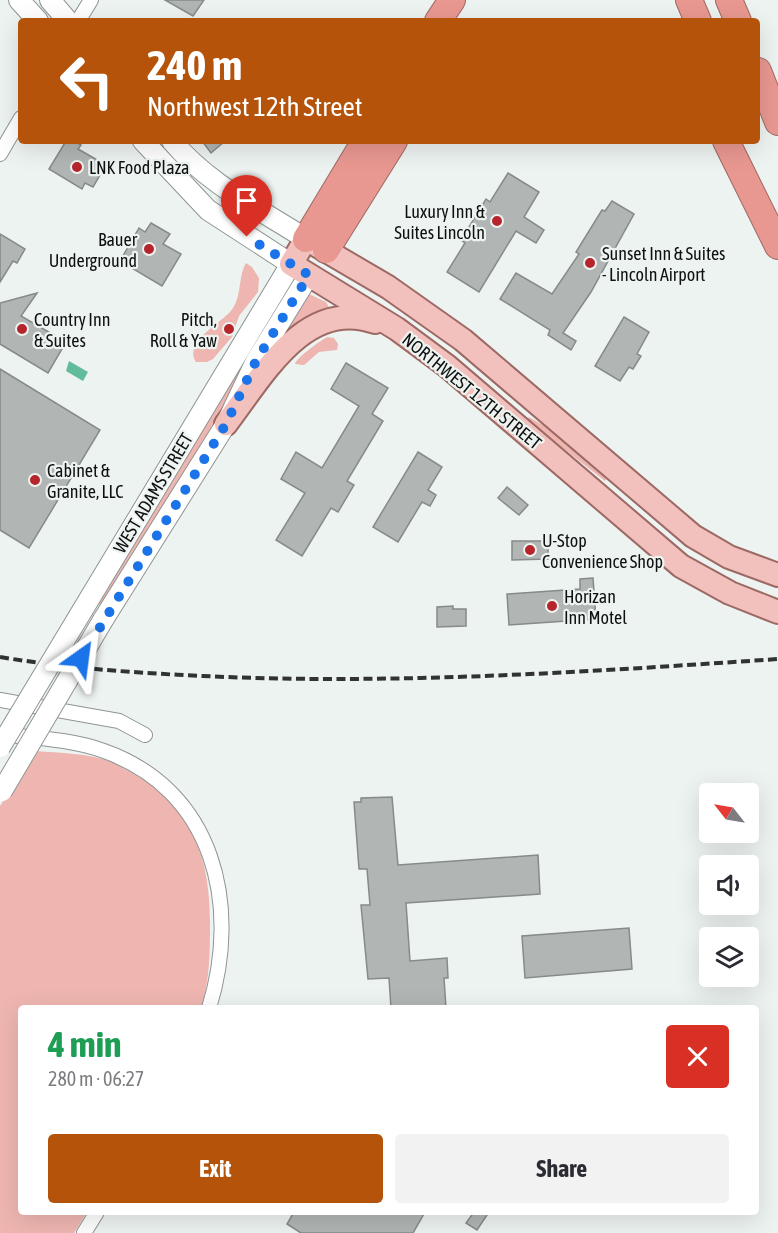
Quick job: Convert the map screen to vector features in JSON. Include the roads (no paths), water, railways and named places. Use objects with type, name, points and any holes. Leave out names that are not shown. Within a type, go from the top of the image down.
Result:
[{"type":"highway","points":[[440,18],[452,0]]},
{"type":"highway","points":[[689,0],[697,18]]},
{"type":"highway","points":[[729,0],[737,18]]},
{"type":"highway","points":[[760,76],[778,122]]},
{"type":"highway","points":[[316,244],[364,144]]},
{"type":"highway","points":[[316,244],[392,144]]},
{"type":"highway","points":[[727,144],[778,246]]},
{"type":"highway","points":[[747,144],[778,222]]},
{"type":"main road","points":[[19,0],[35,18]]},
{"type":"main road","points":[[50,0],[65,18]]},
{"type":"main road","name":"NORTHWEST 12TH STREET","points":[[146,144],[208,210],[397,329],[447,366],[681,566],[730,593],[778,612]]},
{"type":"main road","name":"NORTHWEST 12TH STREET","points":[[175,144],[213,183],[388,287],[455,334],[693,536],[729,557],[778,575]]},
{"type":"main road","name":"WEST ADAMS STREET","points":[[0,747],[79,616],[316,244]]},
{"type":"main road","name":"WEST ADAMS STREET","points":[[1,792],[103,620],[226,424],[300,270]]},
{"type":"main road","points":[[226,424],[276,359],[299,335],[312,327],[343,316],[360,316],[397,329]]},
{"type":"street","points":[[80,18],[91,0]]},
{"type":"street","points":[[0,154],[18,123]]},
{"type":"street","points":[[0,700],[118,721],[145,735]]},
{"type":"street","points":[[0,734],[75,743],[106,752],[152,776],[186,809],[210,853],[219,890],[221,940],[210,1005]]},
{"type":"street","points":[[84,1233],[95,1215]]},
{"type":"railway","points":[[0,657],[76,667],[152,673],[347,679],[490,676],[778,659]]},
{"type":"place","name":"LNK Food Plaza","points":[[77,167]]},
{"type":"place","name":"Luxury Inn & Suites Lincoln","points":[[497,221]]},
{"type":"place","name":"Bauer Underground","points":[[149,249]]},
{"type":"place","name":"Sunset Inn & Suites - Lincoln Airport","points":[[590,263]]},
{"type":"place","name":"Country Inn & Suites","points":[[22,329]]},
{"type":"place","name":"Pitch, Roll & Yaw","points":[[229,329]]},
{"type":"place","name":"Cabinet & Granite, LLC","points":[[35,480]]},
{"type":"place","name":"U-Stop Convenience Shop","points":[[530,550]]},
{"type":"place","name":"Horizan Inn Motel","points":[[552,606]]}]
